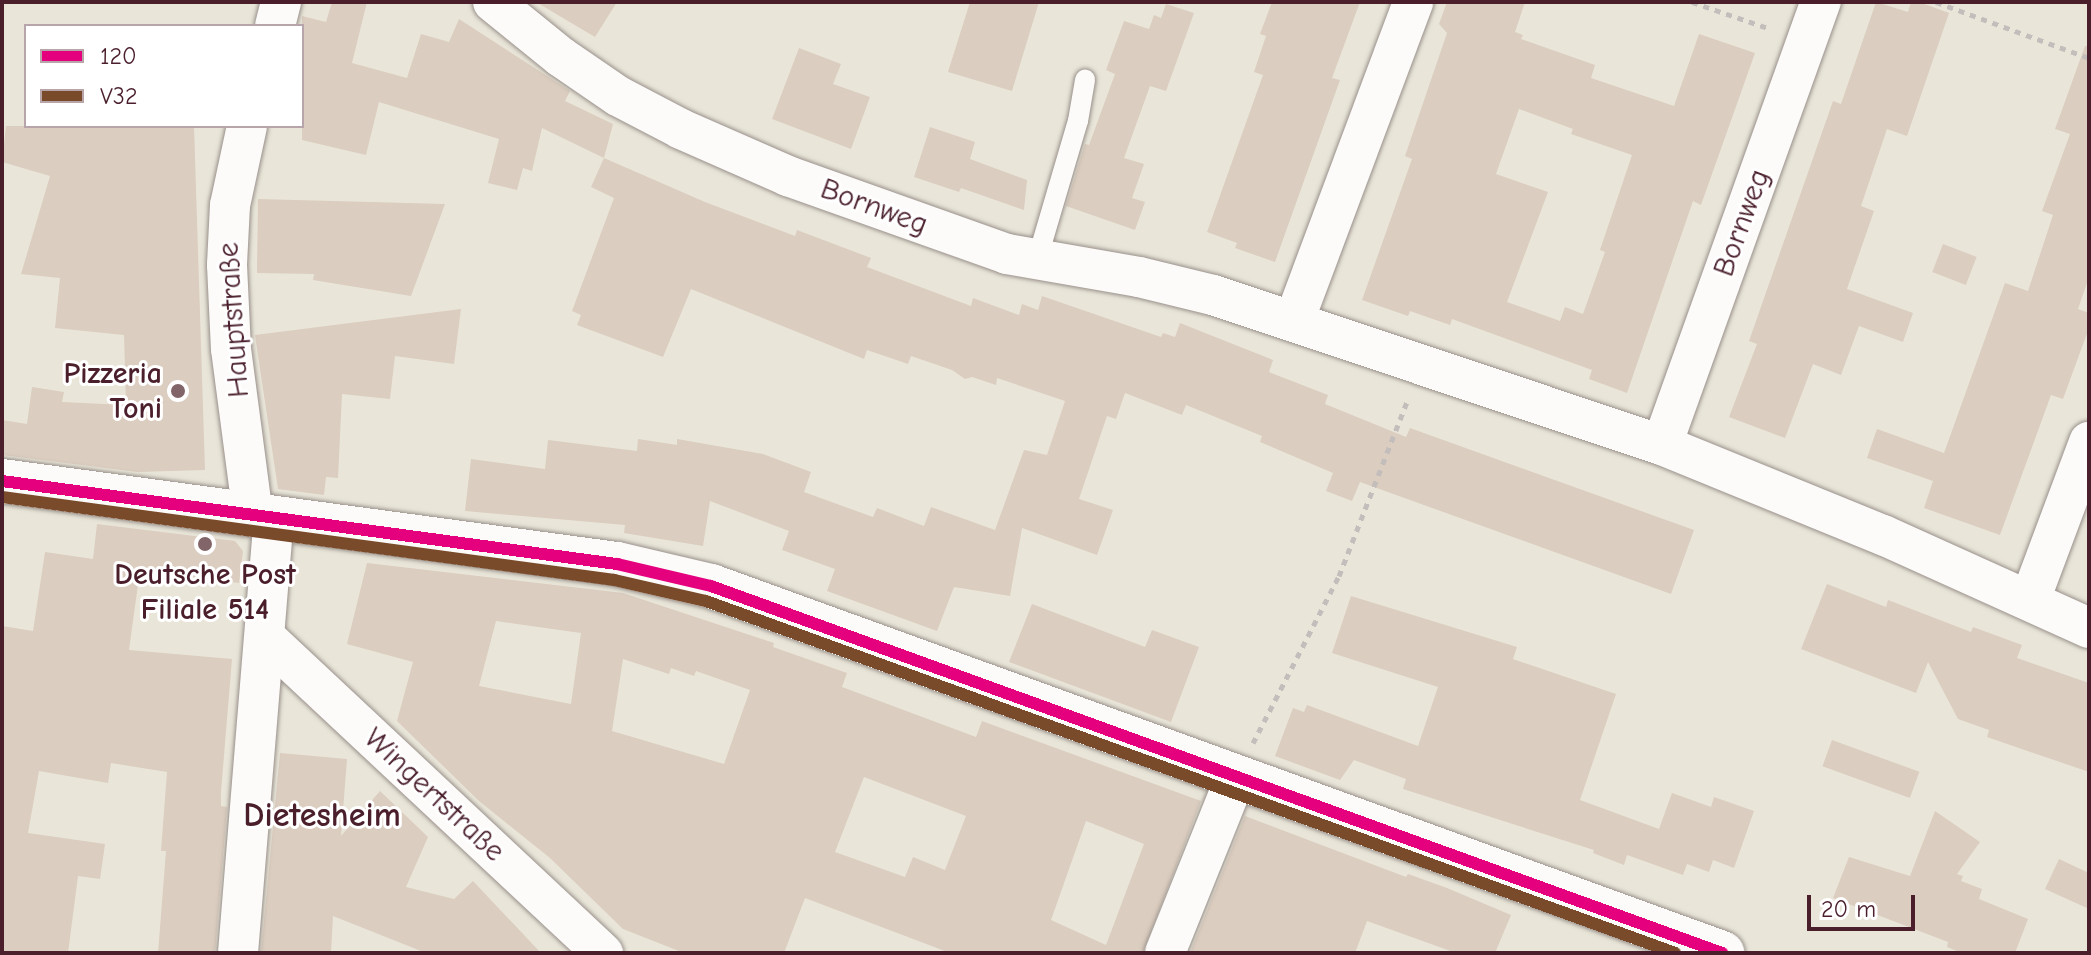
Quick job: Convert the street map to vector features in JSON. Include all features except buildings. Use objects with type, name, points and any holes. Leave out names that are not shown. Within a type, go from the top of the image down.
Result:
[{"type":"main road","points":[[2,481],[617,564],[711,586],[1722,953]]},
{"type":"street","points":[[276,24],[281,2]]},
{"type":"street","name":"Bornweg","points":[[493,2],[593,80],[681,129],[788,176],[968,241],[1037,260],[1168,283],[1294,321],[1662,445],[1883,535],[2089,628]]},
{"type":"street","points":[[1294,321],[1413,2]]},
{"type":"street","name":"Bornweg","points":[[1662,445],[1821,2]]},
{"type":"street","name":"Hauptstraße","points":[[238,953],[265,637],[264,516],[231,349],[227,265],[230,205],[247,128]]},
{"type":"street","points":[[2030,600],[2089,442]]},
{"type":"street","name":"Wingertstraße","points":[[265,637],[603,953]]},
{"type":"street","points":[[1165,953],[1236,776]]},
{"type":"lane","points":[[1037,260],[1078,121],[1085,80]]},
{"type":"path","points":[[1692,2],[1807,42]]},
{"type":"path","points":[[1936,2],[2089,58]]},
{"type":"path","points":[[1236,776],[1339,576],[1421,363]]},
{"type":"transit line","name":"120","points":[[2,481],[617,564],[711,586],[1722,953]]},
{"type":"transit line","name":"V32","points":[[2,497],[614,580],[706,601],[1675,953]]},
{"type":"place","name":"Pizzeria Toni","points":[[178,391]]},
{"type":"place","name":"Deutsche Post Filiale 514","points":[[205,544]]},
{"type":"district","name":"Dietesheim","points":[[322,816]]}]
